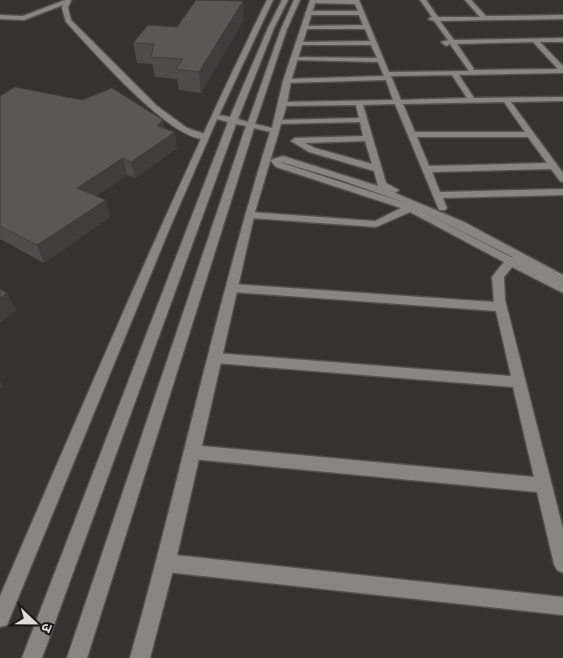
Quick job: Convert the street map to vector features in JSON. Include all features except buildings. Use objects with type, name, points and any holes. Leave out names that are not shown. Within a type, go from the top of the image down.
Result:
[{"type":"street","points":[[0,618],[205,137],[270,0]]},
{"type":"street","points":[[32,658],[234,121],[271,28],[285,0]]},
{"type":"street","points":[[77,658],[250,125],[284,29],[297,0]]},
{"type":"street","points":[[418,0],[434,19]]},
{"type":"street","points":[[423,0],[464,69],[468,72]]},
{"type":"street","points":[[468,0],[484,18]]},
{"type":"street","points":[[67,1],[65,8],[68,21],[154,108],[184,130],[205,137]]},
{"type":"street","points":[[0,17],[24,18],[67,1]]},
{"type":"street","points":[[140,658],[166,563],[250,215],[270,159],[287,81],[313,1],[357,1],[444,213]]},
{"type":"street","points":[[308,13],[362,13]]},
{"type":"street","points":[[434,19],[563,17]]},
{"type":"street","points":[[303,28],[368,27]]},
{"type":"street","points":[[449,43],[563,41]]},
{"type":"street","points":[[300,44],[374,42]]},
{"type":"street","points":[[539,42],[563,62]]},
{"type":"street","points":[[539,42],[563,70]]},
{"type":"street","points":[[295,59],[382,60]]},
{"type":"street","points":[[287,81],[468,72],[563,70]]},
{"type":"street","points":[[454,73],[472,101]]},
{"type":"street","points":[[282,104],[563,99]]},
{"type":"street","points":[[506,100],[563,178]]},
{"type":"street","points":[[359,103],[382,185],[444,213],[563,280]]},
{"type":"street","points":[[215,116],[275,131]]},
{"type":"street","points":[[277,122],[364,120]]},
{"type":"street","points":[[413,136],[530,134]]},
{"type":"street","points":[[368,138],[295,141],[312,150],[378,169]]},
{"type":"street","points":[[270,159],[280,165],[410,208],[563,289]]},
{"type":"street","points":[[270,159],[283,159],[363,184],[444,213]]},
{"type":"street","points":[[426,169],[554,166]]},
{"type":"street","points":[[437,195],[563,192]]},
{"type":"street","points":[[250,215],[376,224],[410,208]]},
{"type":"street","points":[[511,260],[498,277],[501,307],[563,564]]},
{"type":"street","points":[[232,288],[501,307]]},
{"type":"street","points":[[215,358],[519,382]]},
{"type":"street","points":[[192,452],[544,485]]},
{"type":"street","points":[[166,563],[563,606]]}]
